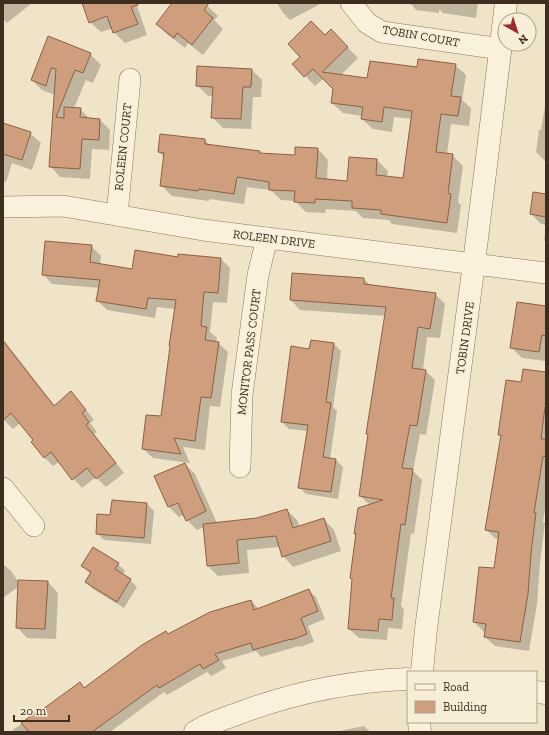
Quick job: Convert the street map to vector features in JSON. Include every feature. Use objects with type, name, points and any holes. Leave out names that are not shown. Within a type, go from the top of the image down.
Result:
[{"type":"street","name":"TOBIN COURT","points":[[350,3],[367,23],[382,32],[497,48]]},
{"type":"street","name":"TOBIN DRIVE","points":[[422,671],[426,629],[501,52]]},
{"type":"street","name":"ROLEEN COURT","points":[[117,215],[130,79]]},
{"type":"street","name":"ROLEEN DRIVE","points":[[3,207],[63,206],[203,230],[546,273]]},
{"type":"street","name":"MONITOR PASS COURT","points":[[240,467],[242,395],[258,275],[267,238]]},
{"type":"street","points":[[3,488],[34,526]]},
{"type":"street","points":[[194,732],[204,726],[264,703],[306,692],[347,684],[407,679]]},
{"type":"building","points":[[82,3],[138,3],[138,5],[131,7],[138,24],[113,33],[107,16],[89,23]]},
{"type":"building","points":[[172,3],[209,3],[204,10],[213,18],[192,45],[177,33],[174,38],[156,24]]},
{"type":"building","points":[[311,21],[325,35],[331,29],[348,47],[322,72],[367,78],[370,61],[417,67],[418,59],[456,64],[451,96],[461,97],[458,116],[441,114],[436,152],[453,154],[448,193],[451,194],[447,223],[381,214],[381,210],[352,208],[352,201],[315,199],[315,203],[294,202],[295,191],[269,190],[269,182],[237,177],[234,194],[199,189],[198,191],[160,186],[164,153],[158,152],[160,134],[205,139],[205,144],[260,151],[259,153],[295,155],[295,147],[318,148],[316,178],[347,181],[349,157],[377,159],[376,175],[403,178],[412,111],[384,107],[382,122],[361,119],[363,107],[331,103],[333,89],[313,69],[304,77],[292,64],[300,57],[288,44]]},
{"type":"building","points":[[48,36],[91,53],[83,73],[75,70],[56,117],[64,118],[64,107],[81,108],[80,117],[100,119],[99,140],[82,139],[80,169],[49,167],[56,69],[51,68],[46,86],[31,80]]},
{"type":"building","points":[[197,66],[252,69],[251,87],[243,87],[241,119],[211,118],[213,87],[196,86]]},
{"type":"building","points":[[3,123],[31,132],[22,160],[3,154]]},
{"type":"building","points":[[533,192],[546,194],[546,217],[530,214]]},
{"type":"building","points":[[45,241],[92,245],[90,262],[132,269],[135,250],[178,257],[178,254],[221,258],[218,293],[204,292],[201,326],[207,327],[205,340],[219,342],[211,398],[201,397],[195,441],[174,438],[181,454],[142,449],[146,415],[161,416],[176,300],[148,298],[146,309],[96,301],[100,280],[42,275]]},
{"type":"building","points":[[292,273],[364,278],[364,284],[436,293],[430,329],[418,327],[412,368],[426,370],[417,426],[410,425],[402,468],[413,469],[405,525],[401,524],[391,598],[394,598],[392,620],[379,619],[378,631],[348,629],[352,579],[350,578],[358,508],[383,500],[359,496],[368,434],[366,434],[386,307],[290,300]]},
{"type":"building","points":[[517,302],[546,306],[546,336],[542,335],[539,352],[510,348]]},
{"type":"building","points":[[311,340],[334,343],[326,402],[331,403],[323,457],[336,459],[331,492],[298,488],[308,425],[281,422],[291,346],[309,349]]},
{"type":"building","points":[[3,341],[54,406],[71,391],[86,410],[82,413],[89,422],[86,425],[116,463],[96,479],[87,468],[72,480],[51,452],[44,458],[31,442],[33,440],[11,413],[3,420]]},
{"type":"building","points":[[523,369],[546,372],[546,407],[541,439],[546,439],[546,457],[543,456],[534,513],[536,513],[528,594],[520,642],[484,637],[486,624],[473,622],[479,567],[494,568],[499,532],[485,530],[501,435],[498,435],[506,380],[521,382]]},
{"type":"building","points":[[185,463],[206,511],[186,521],[178,503],[168,507],[154,476]]},
{"type":"building","points":[[112,500],[147,503],[144,538],[96,534],[97,514],[110,515]]},
{"type":"building","points":[[287,509],[293,528],[324,518],[331,541],[282,557],[276,536],[237,540],[239,563],[207,566],[203,524],[257,518]]},
{"type":"building","points":[[93,547],[119,563],[115,569],[131,579],[117,602],[85,582],[91,572],[81,566]]},
{"type":"building","points":[[18,580],[48,581],[45,629],[16,628]]},
{"type":"building","points":[[309,589],[318,611],[301,618],[307,634],[291,640],[253,650],[251,643],[215,654],[219,660],[203,669],[200,664],[159,688],[157,685],[92,732],[29,732],[21,723],[80,682],[84,688],[142,645],[166,631],[168,634],[210,612],[251,600],[254,610]]}]
